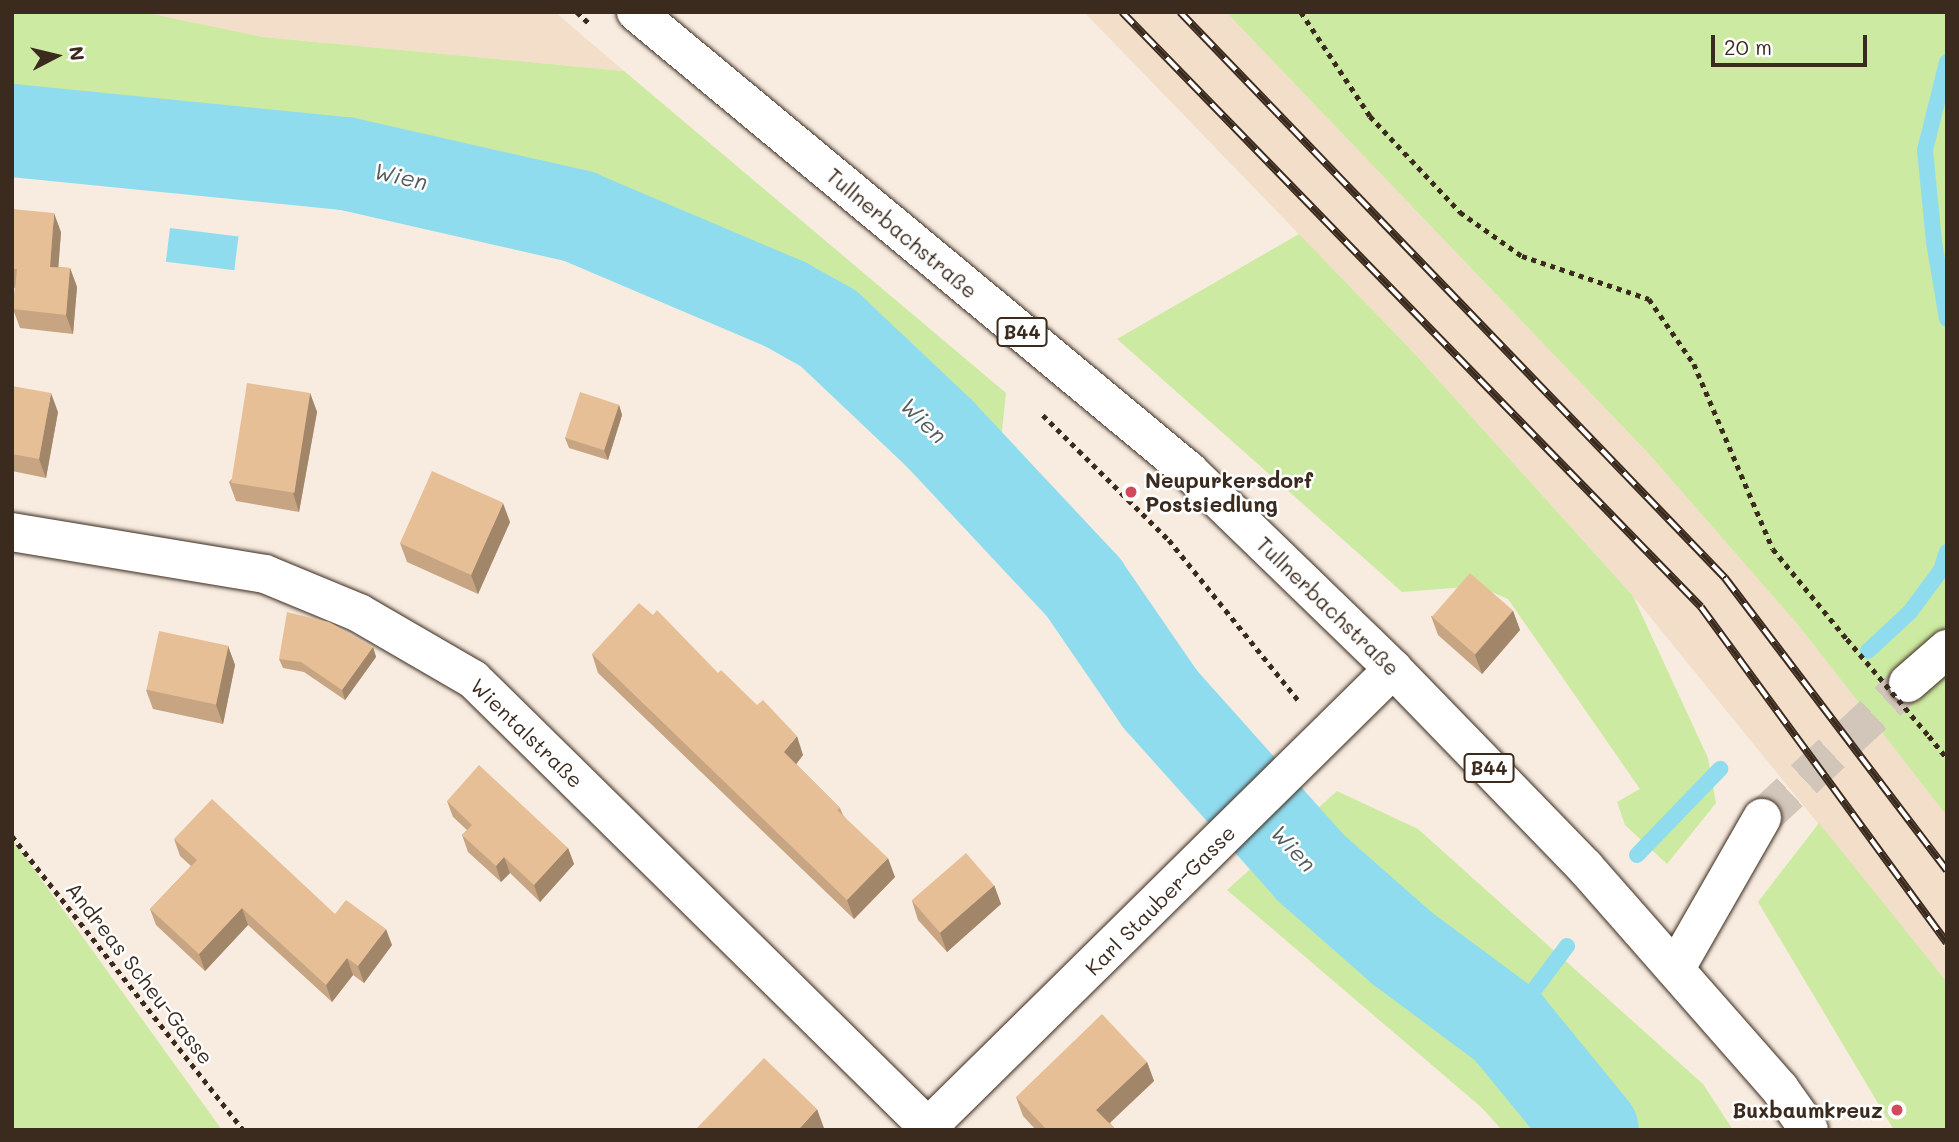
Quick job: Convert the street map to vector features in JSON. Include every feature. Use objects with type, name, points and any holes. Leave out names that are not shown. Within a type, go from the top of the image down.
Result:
[{"type":"street","name":"Tullnerbachstraße","points":[[636,12],[1189,471],[1393,669],[1584,867],[1676,968]]},
{"type":"street","name":"Wientalstraße","points":[[12,532],[265,573],[359,613],[473,679],[928,1129]]},
{"type":"street","points":[[1908,683],[1947,649]]},
{"type":"street","name":"Karl Stauber-Gasse","points":[[928,1129],[1393,669]]},
{"type":"street","points":[[1676,968],[1762,818]]},
{"type":"street","name":"B44","points":[[1676,968],[1780,1089],[1809,1130]]},
{"type":"path","points":[[576,12],[596,29]]},
{"type":"path","points":[[1301,12],[1370,116],[1460,212],[1522,256],[1649,299],[1694,364],[1773,549],[1947,758]]},
{"type":"path","points":[[1041,412],[1169,540],[1314,745]]},
{"type":"path","name":"Andreas Scheu-Gasse","points":[[12,836],[243,1130]]},
{"type":"shaded area","points":[[143,12],[555,12],[624,71],[263,37]]},
{"type":"shaded area","points":[[1084,12],[1226,12],[1648,453],[1799,626],[1947,816],[1947,982],[1633,596],[1413,352]]},
{"type":"green space","points":[[12,12],[143,12],[263,37],[624,71],[1006,393],[998,469],[914,382],[800,285],[711,229],[517,168],[272,130],[12,115]]},
{"type":"green space","points":[[1226,12],[1947,12],[1947,816],[1799,626],[1648,453]]},
{"type":"green space","points":[[1299,234],[1413,352],[1633,596],[1708,758],[1716,803],[1667,864],[1625,825],[1617,802],[1640,789],[1508,599],[1478,586],[1402,592],[1117,339]]},
{"type":"green space","points":[[1337,791],[1418,829],[1703,1084],[1733,1130],[1502,1130],[1481,1107],[1227,890]]},
{"type":"green space","points":[[1819,823],[1947,982],[1947,1130],[1894,1130],[1758,902]]},
{"type":"green space","points":[[12,839],[222,1130],[12,1130]]},
{"type":"water","points":[[170,228],[238,236],[234,270],[166,262]]},
{"type":"building","points":[[12,209],[54,213],[50,267],[70,268],[66,315],[13,309],[17,269],[12,269]]},
{"type":"building","points":[[247,383],[310,393],[294,493],[231,483]]},
{"type":"building","points":[[12,386],[51,393],[39,459],[12,454]]},
{"type":"building","points":[[580,392],[619,405],[604,450],[565,438]]},
{"type":"building","points":[[432,471],[503,503],[471,575],[400,543]]},
{"type":"building","points":[[1470,573],[1513,610],[1475,654],[1432,617]]},
{"type":"building","points":[[639,603],[653,615],[657,610],[718,673],[721,670],[757,705],[763,700],[797,736],[784,752],[840,808],[837,810],[888,858],[847,900],[592,654]]},
{"type":"building","points":[[287,612],[329,622],[373,647],[342,690],[301,662],[279,659]]},
{"type":"building","points":[[159,631],[228,646],[216,704],[147,690]]},
{"type":"building","points":[[479,765],[568,848],[534,885],[504,857],[496,866],[462,835],[472,825],[447,801]]},
{"type":"building","points":[[212,799],[335,914],[346,900],[386,929],[358,966],[347,958],[326,985],[242,908],[199,954],[150,909],[197,860],[174,839]]},
{"type":"building","points":[[966,853],[994,885],[940,933],[912,900]]},
{"type":"building","points":[[1102,1014],[1147,1062],[1096,1110],[1116,1130],[1047,1130],[1016,1097]]},
{"type":"building","points":[[764,1058],[817,1109],[798,1130],[699,1130],[697,1128]]},
{"type":"waterway","points":[[1947,62],[1925,150],[1934,242],[1947,319]]},
{"type":"waterway","name":"Wien","points":[[12,130],[345,163],[578,216],[785,304],[828,328],[939,433],[1083,587],[1160,699],[1311,868],[1402,948],[1507,1026],[1592,1130]]},
{"type":"waterway","points":[[1868,651],[1910,612],[1941,570],[1947,552]]},
{"type":"waterway","points":[[1637,855],[1720,769]]},
{"type":"waterway","points":[[1507,1026],[1567,946]]},
{"type":"tunnel","points":[[1762,818],[1908,683]]},
{"type":"railway","points":[[1122,12],[1701,607],[1947,943]]},
{"type":"railway","points":[[1180,12],[1725,578],[1947,870]]},
{"type":"place","name":"Neupurkersdorf Postsiedlung","points":[[1131,492]]},
{"type":"place","name":"Buxbaumkreuz","points":[[1897,1110]]}]
